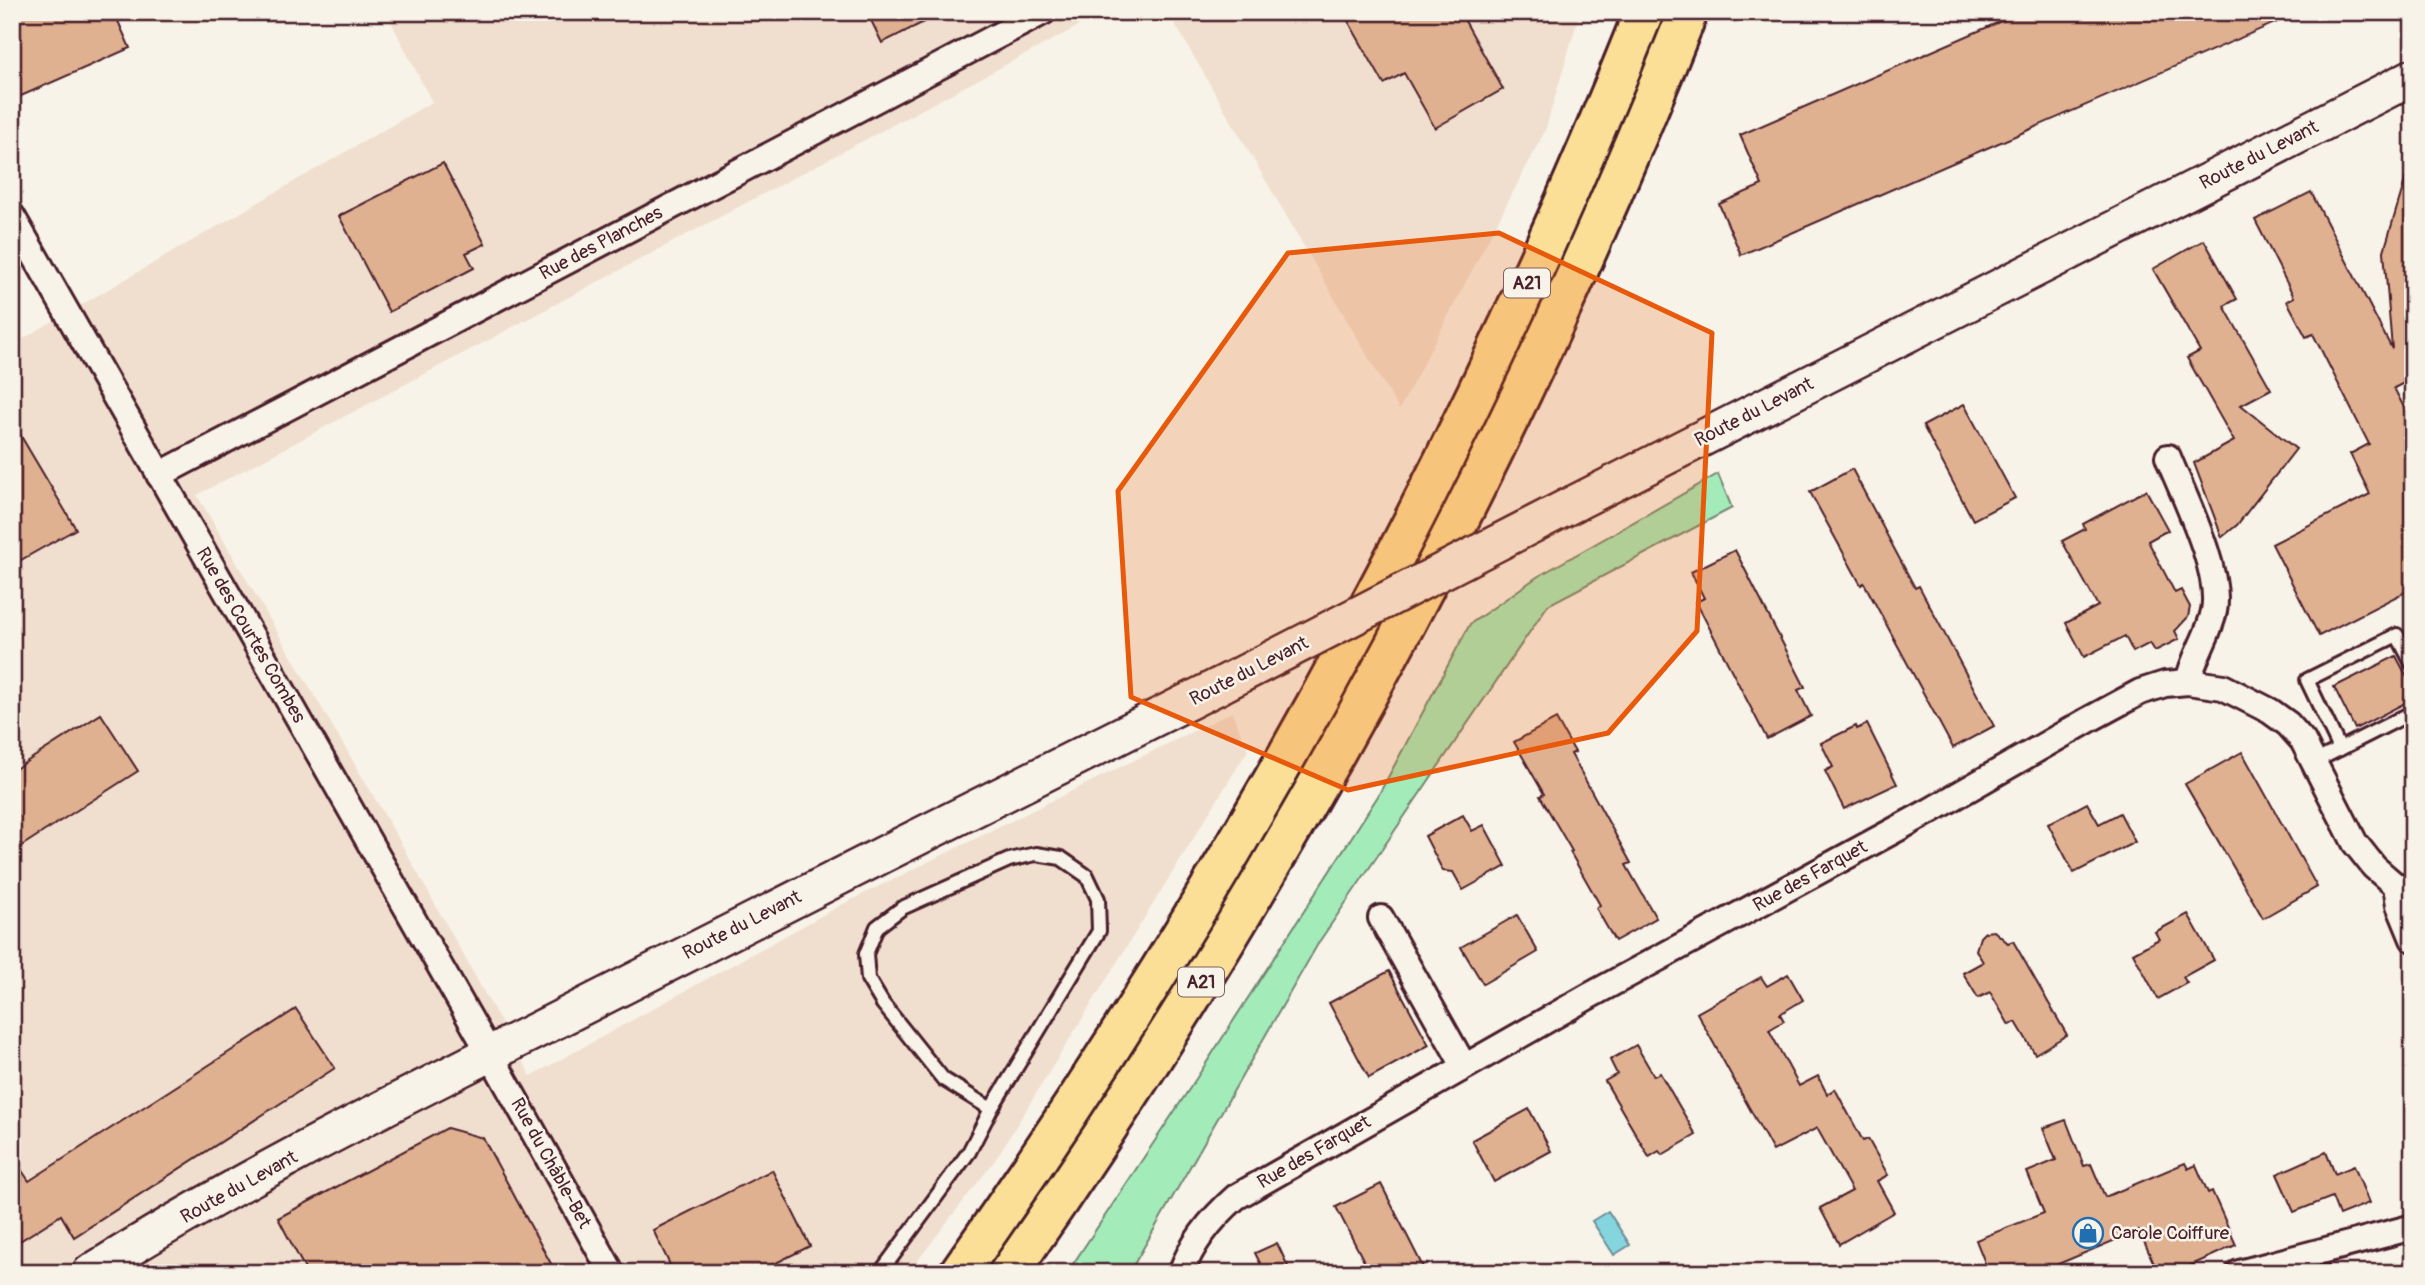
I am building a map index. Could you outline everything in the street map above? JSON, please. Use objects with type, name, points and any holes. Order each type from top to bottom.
[{"type":"highway","name":"A21","points":[[959,1273],[1039,1156],[1164,962],[1248,822],[1342,654],[1434,479],[1507,327],[1572,184],[1643,12]]},
{"type":"highway","name":"A21","points":[[1009,1273],[1167,1036],[1284,844],[1376,681],[1467,504],[1565,300],[1644,121],[1688,12]]},
{"type":"street","name":"Rue des Planches","points":[[159,475],[1043,12]]},
{"type":"street","name":"Route du Levant","points":[[90,1273],[224,1194],[490,1054],[1219,686],[2413,77]]},
{"type":"street","name":"Rue des Courtes Combes","points":[[12,216],[490,1054]]},
{"type":"street","points":[[2168,457],[2201,540],[2215,597],[2211,620],[2192,663],[2188,682]]},
{"type":"street","name":"Rue des Farquet","points":[[1181,1273],[1188,1254],[1201,1235],[1218,1212],[1236,1197],[1610,984],[1930,811],[2140,692],[2165,684],[2188,682],[2223,687],[2270,711],[2288,724],[2303,741],[2355,842],[2374,867],[2404,882]]},
{"type":"street","points":[[2404,882],[2399,905],[2413,939]]},
{"type":"street","points":[[1381,918],[1464,1066]]},
{"type":"street","name":"Rue du Châble-Bet","points":[[490,1054],[612,1273]]},
{"type":"street","points":[[2239,1273],[2413,1227]]},
{"type":"lane","points":[[2340,749],[2307,680],[2397,635],[2413,665]]},
{"type":"lane","points":[[2314,762],[2413,712]]},
{"type":"lane","points":[[880,1273],[969,1152],[991,1110],[1100,931],[1098,899],[1087,876],[1061,858],[1036,854],[1009,860],[902,908],[877,927],[866,954],[868,979],[883,1004],[943,1079],[991,1110]]},
{"type":"highlighted area","points":[[1499,233],[1712,333],[1697,631],[1608,733],[1348,790],[1131,697],[1118,491],[1288,253]]},
{"type":"shaded area","points":[[386,12],[1105,12],[197,495],[398,838],[531,1076],[841,905],[1232,712],[1248,750],[995,1160],[908,1273],[12,1273],[12,345],[432,102]]},
{"type":"shaded area","points":[[1168,12],[1580,12],[1545,131],[1399,410]]},
{"type":"green space","points":[[1718,474],[1732,508],[1548,605],[1319,942],[1129,1273],[1067,1273],[1378,796],[1470,624],[1537,577]]},
{"type":"water","points":[[1608,1211],[1630,1245],[1614,1255],[1592,1221]]},
{"type":"building","points":[[12,12],[114,12],[130,48],[12,100]]},
{"type":"building","points":[[867,12],[944,12],[882,43]]},
{"type":"building","points":[[1343,12],[1460,12],[1503,89],[1435,128],[1404,73],[1384,84]]},
{"type":"building","points":[[2022,12],[2300,12],[1741,255],[1719,204],[1762,185],[1740,135]]},
{"type":"building","points":[[443,163],[485,244],[466,253],[474,268],[389,312],[339,216]]},
{"type":"building","points":[[2406,177],[2413,178],[2413,377],[2406,377],[2408,381],[2394,388],[2413,425],[2413,588],[2319,636],[2272,544],[2370,494],[2350,454],[2369,444],[2313,334],[2306,337],[2287,301],[2294,297],[2255,220],[2311,192],[2392,349],[2384,251]]},
{"type":"building","points":[[2204,240],[2237,299],[2224,306],[2271,389],[2241,405],[2296,449],[2237,525],[2222,537],[2194,463],[2234,441],[2187,358],[2200,351],[2153,269]]},
{"type":"building","points":[[1964,404],[2015,498],[1973,520],[1923,426]]},
{"type":"building","points":[[12,421],[76,529],[12,565]]},
{"type":"building","points":[[1852,469],[1915,588],[1919,586],[1994,726],[1953,748],[1864,583],[1861,585],[1810,492]]},
{"type":"building","points":[[2146,490],[2168,530],[2148,541],[2175,593],[2181,590],[2190,607],[2188,617],[2175,631],[2179,639],[2155,651],[2150,643],[2133,652],[2125,636],[2084,657],[2066,623],[2098,606],[2062,541],[2085,529],[2083,524]]},
{"type":"building","points":[[1735,550],[1805,687],[1798,690],[1811,716],[1767,739],[1696,602],[1704,598],[1691,572]]},
{"type":"building","points":[[2396,656],[2413,688],[2413,699],[2355,729],[2334,687]]},
{"type":"building","points":[[101,714],[138,771],[12,852],[12,771]]},
{"type":"building","points":[[1556,719],[1575,752],[1571,754],[1631,863],[1626,865],[1656,918],[1615,941],[1596,908],[1600,905],[1540,796],[1544,794],[1514,742]]},
{"type":"building","points":[[1867,724],[1897,784],[1844,809],[1825,771],[1833,767],[1821,743],[1856,726],[1857,729]]},
{"type":"building","points":[[2242,752],[2317,887],[2263,918],[2185,784]]},
{"type":"building","points":[[2087,803],[2099,824],[2120,813],[2135,842],[2074,873],[2048,824]]},
{"type":"building","points":[[1463,815],[1472,831],[1484,825],[1506,866],[1463,890],[1453,872],[1443,871],[1425,836]]},
{"type":"building","points":[[2188,914],[2214,960],[2183,977],[2187,983],[2158,999],[2133,953],[2159,939],[2155,932]]},
{"type":"building","points":[[1517,915],[1538,952],[1483,984],[1461,947]]},
{"type":"building","points":[[1994,931],[2008,943],[2013,941],[2067,1035],[2035,1054],[2016,1022],[2009,1025],[1990,992],[1978,998],[1963,973],[1983,962],[1976,950],[1980,937],[1985,932]]},
{"type":"building","points":[[1389,971],[1429,1045],[1369,1078],[1329,1003]]},
{"type":"building","points":[[1788,974],[1803,1000],[1780,1014],[1784,1021],[1769,1030],[1799,1086],[1818,1076],[1827,1094],[1835,1089],[1863,1141],[1868,1139],[1888,1175],[1877,1181],[1894,1212],[1839,1244],[1820,1208],[1852,1191],[1817,1128],[1773,1151],[1697,1013],[1761,977],[1767,986]]},
{"type":"building","points":[[296,1009],[335,1068],[74,1237],[61,1215],[12,1246],[12,1156],[29,1181]]},
{"type":"building","points":[[1636,1045],[1654,1076],[1660,1073],[1696,1135],[1662,1155],[1659,1151],[1649,1157],[1605,1081],[1617,1074],[1610,1060]]},
{"type":"building","points":[[1529,1109],[1551,1151],[1494,1182],[1472,1140]]},
{"type":"building","points":[[2066,1120],[2084,1166],[2091,1164],[2105,1197],[2185,1163],[2188,1169],[2196,1165],[2208,1193],[2212,1191],[2236,1245],[2174,1273],[2158,1273],[2139,1230],[2037,1273],[1989,1273],[1976,1240],[2044,1213],[2027,1172],[2056,1160],[2043,1128]]},
{"type":"building","points":[[447,1128],[483,1138],[556,1273],[307,1273],[278,1218]]},
{"type":"building","points":[[2326,1152],[2335,1174],[2354,1166],[2369,1203],[2339,1215],[2332,1197],[2294,1212],[2277,1174]]},
{"type":"building","points":[[772,1170],[810,1246],[756,1273],[674,1273],[653,1230]]},
{"type":"building","points":[[1381,1184],[1426,1273],[1370,1273],[1336,1207]]},
{"type":"building","points":[[1277,1243],[1291,1273],[1265,1273],[1255,1253]]},
{"type":"place","name":"Carole Coiffure","points":[[2088,1233]]}]
